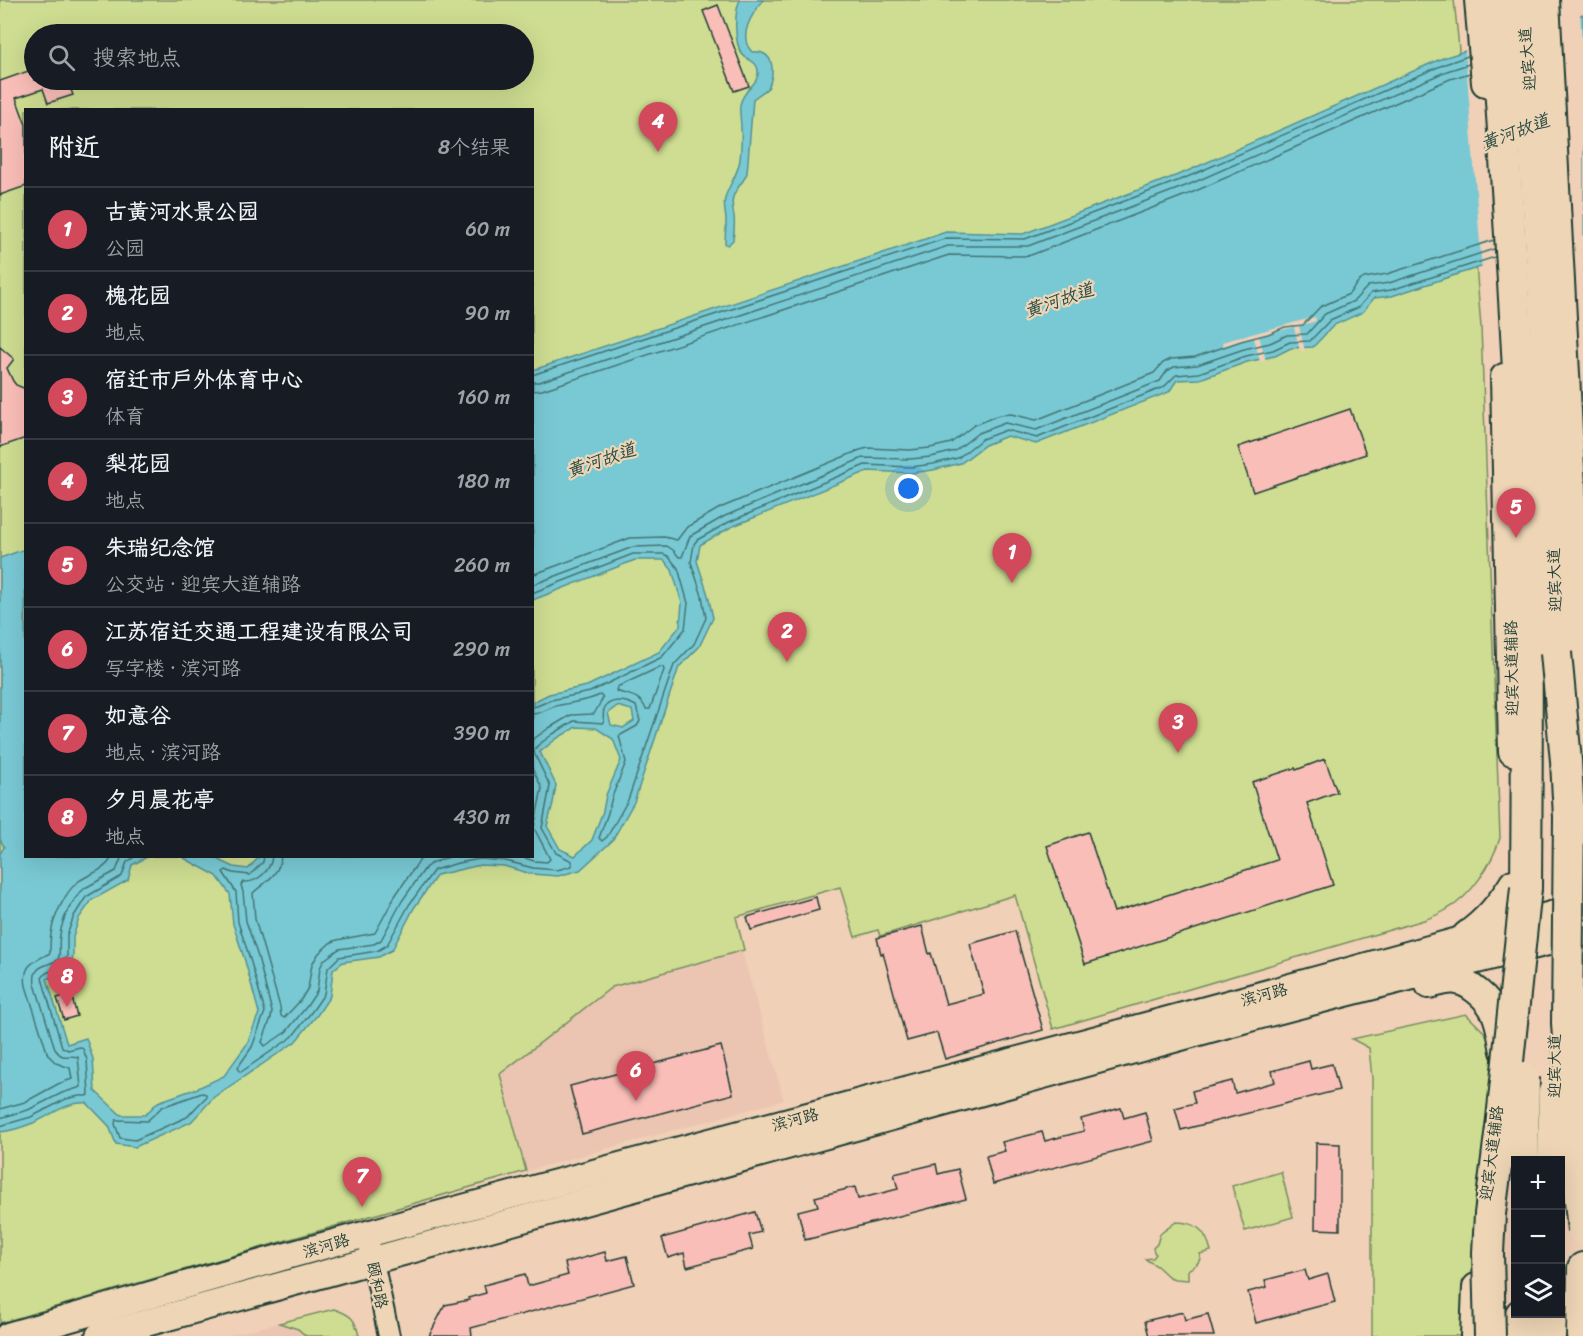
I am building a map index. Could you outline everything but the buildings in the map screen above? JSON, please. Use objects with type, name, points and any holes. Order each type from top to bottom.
[{"type":"highway","points":[[1534,150],[1537,0]]},
{"type":"highway","name":"迎宾大道","points":[[1493,1],[1534,150],[1548,391],[1556,653],[1553,1156]]},
{"type":"highway","name":"迎宾大道","points":[[1493,1],[1523,480],[1527,703],[1519,885],[1523,1156]]},
{"type":"highway","points":[[1556,653],[1569,817],[1567,1023],[1583,1230]]},
{"type":"highway","points":[[1490,1336],[1488,1252],[1490,1214],[1502,1119],[1519,885]]},
{"type":"highway","points":[[1582,1336],[1583,1268]]},
{"type":"highway","points":[[1521,1318],[1521,1336]]},
{"type":"highway","points":[[1550,1336],[1551,1318]]},
{"type":"main road","points":[[1546,0],[1576,561],[1581,832],[1580,934],[1575,1028],[1583,1145]]},
{"type":"main road","name":"迎宾大道辅路","points":[[1474,1336],[1481,1234],[1504,1051],[1511,926],[1519,885],[1511,681],[1506,433],[1491,146],[1493,1]]},
{"type":"main road","points":[[1456,942],[1483,922],[1519,885]]},
{"type":"main road","name":"滨河路","points":[[8,1336],[367,1234],[1580,907]]},
{"type":"main road","name":"滨河路","points":[[99,1336],[374,1262],[1191,1034],[1580,934]]},
{"type":"main road","points":[[1191,1034],[1456,980],[1469,985],[1493,1007],[1504,1051]]},
{"type":"main road","points":[[1575,1028],[1583,995]]},
{"type":"street","name":"颐和路","points":[[367,1234],[389,1336]]},
{"type":"shaded area","points":[[742,951],[784,1100],[526,1171],[499,1074],[612,987]]},
{"type":"shaded area","points":[[334,1309],[346,1313],[356,1322],[359,1336],[227,1336]]},
{"type":"green space","points":[[0,0],[1454,0],[1481,327],[1500,838],[1486,869],[1472,888],[1455,904],[1424,920],[1053,1029],[1015,895],[880,936],[878,930],[855,937],[840,887],[736,917],[744,950],[612,987],[500,1074],[526,1171],[0,1323]]},
{"type":"green space","points":[[1466,1014],[1487,1035],[1493,1052],[1489,1336],[1372,1336],[1372,1078],[1369,1048],[1352,1039]]},
{"type":"green space","points":[[1281,1172],[1293,1217],[1245,1231],[1232,1186]]},
{"type":"green space","points":[[1176,1222],[1190,1224],[1200,1229],[1211,1251],[1200,1254],[1199,1262],[1188,1270],[1188,1280],[1169,1277],[1145,1259],[1153,1258],[1156,1254],[1153,1248],[1160,1234]]},
{"type":"green space","points":[[334,1309],[351,1318],[359,1336],[306,1336],[298,1329],[279,1323]]},
{"type":"water","points":[[740,0],[763,0],[751,18],[746,39],[752,52],[760,52],[769,58],[772,75],[768,88],[753,99],[747,173],[733,197],[734,234],[733,240],[728,245],[725,244],[724,201],[740,160],[740,105],[758,74],[757,66],[744,57],[737,43],[736,19]]},
{"type":"water","name":"黄河故道","points":[[1583,14],[1583,236],[1392,296],[1374,298],[1363,312],[1334,325],[1313,347],[1291,348],[1275,356],[1247,362],[1200,379],[1177,380],[1169,392],[1036,444],[1007,436],[985,445],[961,463],[911,473],[868,471],[731,527],[700,545],[697,561],[713,618],[699,647],[679,667],[634,802],[612,841],[580,870],[558,876],[531,874],[504,866],[480,865],[437,875],[414,908],[392,950],[379,957],[343,962],[333,970],[330,996],[295,1042],[214,1097],[191,1122],[135,1147],[116,1144],[109,1126],[87,1103],[79,1103],[72,1104],[25,1126],[0,1132],[0,854],[4,847],[0,839],[0,558],[24,549],[24,858],[145,858],[132,865],[128,880],[92,900],[79,918],[73,937],[73,957],[68,972],[47,979],[67,1044],[86,1038],[93,1059],[95,1091],[121,1115],[145,1115],[158,1102],[224,1076],[247,1044],[259,1013],[233,924],[230,894],[217,876],[184,858],[215,858],[234,867],[248,869],[258,858],[534,858],[534,702],[549,694],[587,686],[659,652],[680,626],[682,603],[672,570],[664,560],[635,560],[534,600],[534,370],[946,232],[1023,234],[1183,173],[1443,58]],"holes":[[[617,706],[632,710],[634,721],[623,728],[611,725],[608,713]],[[576,727],[596,728],[613,739],[621,760],[606,795],[603,811],[592,840],[575,856],[560,849],[547,826],[556,785],[540,752]]]},
{"type":"pier","points":[[1580,12],[1583,62],[1583,240],[1482,270],[1465,48]]},
{"type":"pier","points":[[1315,317],[1316,321],[1299,326],[1305,351],[1300,351],[1294,327],[1259,336],[1266,361],[1260,362],[1254,338],[1223,346],[1222,342]]},
{"type":"place","name":"梨花园","points":[[658,152]]},
{"type":"place","name":"朱瑞纪念馆","points":[[1516,538]]},
{"type":"place","name":"古黄河水景公园","points":[[1012,583]]},
{"type":"place","name":"槐花园","points":[[787,662]]},
{"type":"place","name":"宿迁市户外体育中心","points":[[1178,753]]},
{"type":"place","name":"夕月晨花亭","points":[[67,1007]]},
{"type":"place","name":"江苏宿迁交通工程建设有限公司","points":[[636,1101]]},
{"type":"place","name":"如意谷","points":[[362,1207]]}]
